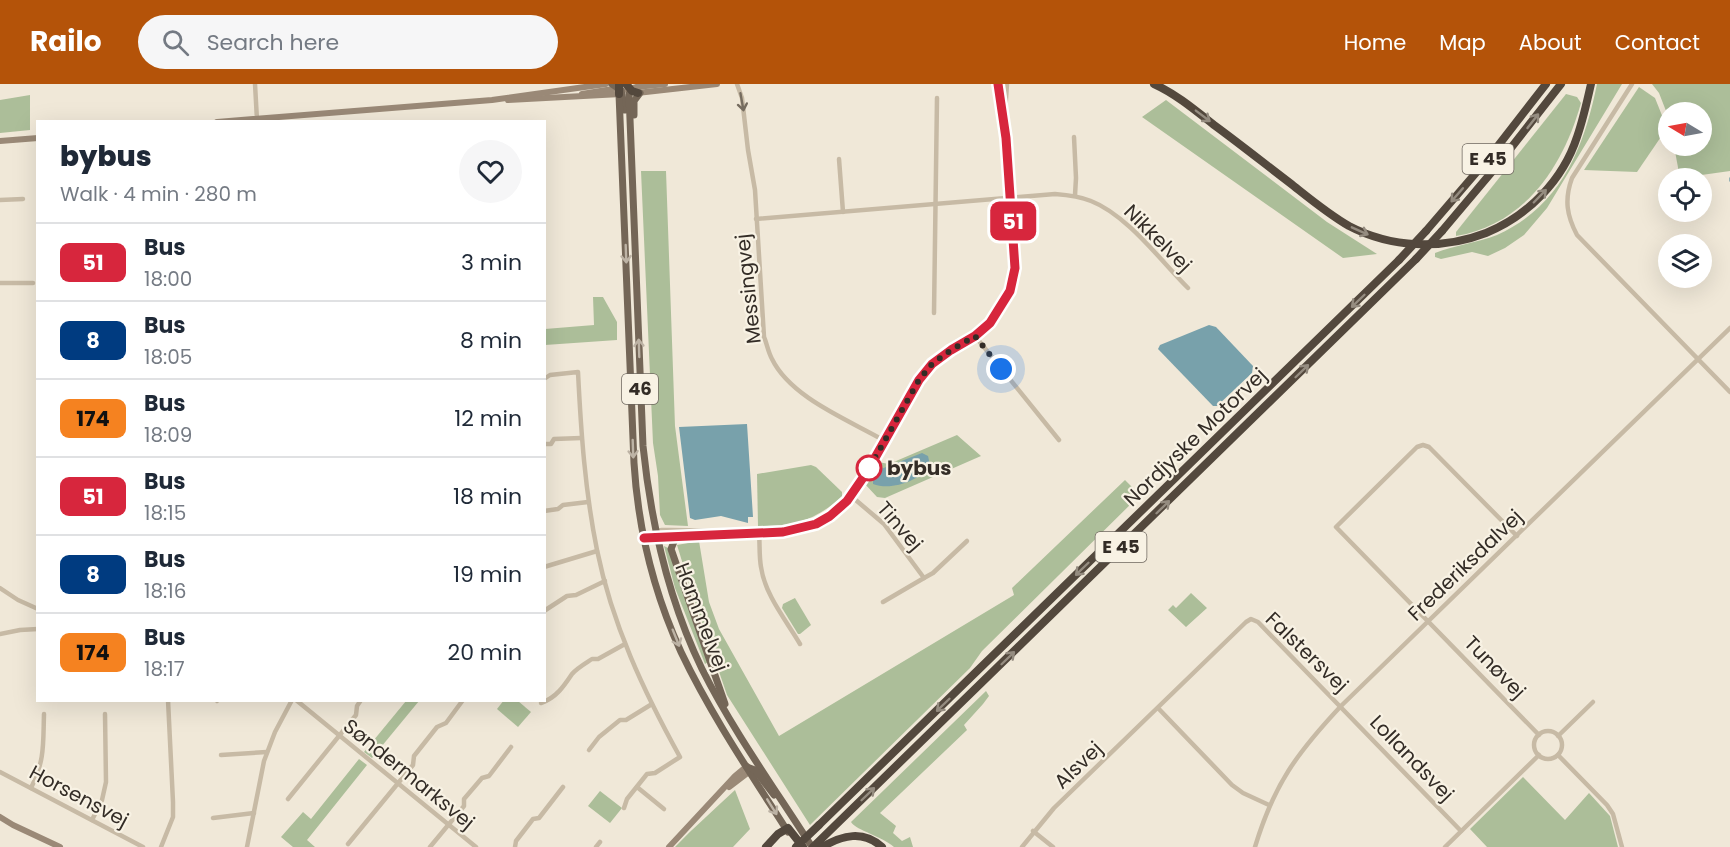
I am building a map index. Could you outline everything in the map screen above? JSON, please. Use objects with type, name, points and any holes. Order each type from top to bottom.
[{"type":"highway","points":[[1154,84],[1187,104],[1348,225],[1384,240],[1421,244],[1449,243],[1484,233],[1505,224],[1535,201],[1552,183],[1570,153],[1579,130],[1591,84]]},
{"type":"highway","name":"Nordjyske Motorvej","points":[[797,847],[1399,260],[1487,160],[1546,84]]},
{"type":"highway","name":"Nordjyske Motorvej","points":[[813,847],[829,838],[1416,259],[1496,167],[1561,84]]},
{"type":"highway","points":[[766,847],[785,828],[792,831],[803,847]]},
{"type":"highway","points":[[822,847],[829,838],[854,835],[872,840],[882,847]]},
{"type":"main road","points":[[257,119],[492,100],[606,84]]},
{"type":"main road","points":[[492,100],[548,99],[665,84]]},
{"type":"main road","points":[[625,90],[717,84]]},
{"type":"main road","points":[[625,90],[634,101],[632,190]]},
{"type":"main road","name":"Hammelvej","points":[[625,90],[632,190],[643,446],[656,534],[671,590],[706,676],[752,754],[813,847]]},
{"type":"main road","name":"Hammelvej","points":[[625,90],[634,463],[644,538],[660,595],[682,653],[797,847]]},
{"type":"main road","points":[[0,141],[36,138]]},
{"type":"main road","points":[[676,537],[671,549],[730,718]]},
{"type":"main road","points":[[749,769],[752,754]]},
{"type":"main road","points":[[669,847],[735,776],[749,769]]},
{"type":"main road","points":[[749,769],[760,775],[801,830]]},
{"type":"main road","points":[[0,817],[60,847]]},
{"type":"street","points":[[255,84],[257,119]]},
{"type":"street","name":"Messingvej","points":[[737,84],[742,98],[747,150],[755,190],[763,329],[772,359],[778,369],[800,392],[885,441]]},
{"type":"street","points":[[644,538],[656,534],[783,532],[816,524],[830,516],[851,496],[919,380],[932,364],[975,336],[990,323],[1010,291],[1015,268],[1005,118],[998,84]]},
{"type":"street","points":[[1005,118],[1007,84]]},
{"type":"street","points":[[1632,84],[1572,178],[1568,191],[1569,220],[1577,235],[1730,392]]},
{"type":"street","points":[[934,313],[937,98]]},
{"type":"street","points":[[1074,136],[1075,195]]},
{"type":"street","points":[[839,159],[843,212]]},
{"type":"street","name":"Nikkelvej","points":[[1012,198],[1055,194],[1075,195],[1092,201],[1123,221],[1188,288]]},
{"type":"street","name":"Messingvej","points":[[756,219],[1012,198]]},
{"type":"street","points":[[0,200],[23,199]]},
{"type":"street","points":[[0,283],[33,283]]},
{"type":"street","name":"Frederiksdalvej","points":[[1255,847],[1269,805],[1296,757],[1309,740],[1341,706],[1730,328]]},
{"type":"street","points":[[975,336],[1059,440]]},
{"type":"street","points":[[546,378],[550,375],[578,372],[581,438],[588,502],[597,551],[625,644],[652,704],[680,757],[655,773],[647,774],[627,799],[624,808]]},
{"type":"street","points":[[546,444],[551,444],[555,439],[581,438]]},
{"type":"street","name":"Tunøvej","points":[[1517,536],[1429,447],[1423,445],[1417,447],[1336,526],[1539,735]]},
{"type":"street","name":"Tinvej","points":[[851,496],[884,524],[924,578]]},
{"type":"street","points":[[546,511],[558,509],[563,505],[588,502]]},
{"type":"street","points":[[656,534],[676,537],[729,533]]},
{"type":"street","points":[[759,533],[764,579],[800,644]]},
{"type":"street","name":"Tinvej","points":[[884,602],[933,573],[967,541]]},
{"type":"street","points":[[546,566],[597,551]]},
{"type":"street","points":[[546,610],[567,596],[576,595],[605,581]]},
{"type":"street","points":[[0,588],[36,608]]},
{"type":"street","name":"Falstersvej","points":[[1251,619],[1258,622],[1341,706]]},
{"type":"street","name":"Alsvej","points":[[1022,847],[1054,808],[1251,619]]},
{"type":"street","points":[[0,634],[36,629]]},
{"type":"street","points":[[546,701],[568,682],[573,672],[592,659],[598,659],[625,644]]},
{"type":"street","points":[[161,847],[172,817],[173,802],[168,702]]},
{"type":"street","points":[[247,847],[267,752],[277,727],[293,702]]},
{"type":"street","name":"Søndermarksvej","points":[[296,702],[476,847]]},
{"type":"street","points":[[288,800],[356,715],[357,706],[360,702]]},
{"type":"street","points":[[348,844],[413,765],[414,756],[437,727],[446,723],[462,702]]},
{"type":"street","points":[[1558,736],[1593,702]]},
{"type":"street","points":[[589,750],[599,737],[620,720],[626,720],[652,704]]},
{"type":"street","name":"Lollandsvej","points":[[1341,706],[1461,831]]},
{"type":"street","points":[[1158,708],[1232,785],[1243,793],[1269,805]]},
{"type":"street","points":[[32,788],[43,757],[44,714]]},
{"type":"street","points":[[92,820],[102,800],[106,782],[105,714]]},
{"type":"street","points":[[1550,732],[1558,736],[1562,747],[1558,755],[1547,759],[1539,755],[1534,748],[1539,735],[1550,732]]},
{"type":"street","points":[[430,847],[464,806],[464,799],[482,778],[489,776],[511,747]]},
{"type":"street","points":[[221,755],[267,752]]},
{"type":"street","points":[[1445,847],[1539,755]]},
{"type":"street","points":[[1558,755],[1607,805],[1613,814],[1622,847]]},
{"type":"street","name":"Horsensvej","points":[[0,772],[143,847]]},
{"type":"street","points":[[637,786],[664,809]]},
{"type":"street","points":[[515,847],[516,841],[533,819],[539,818],[563,787]]},
{"type":"street","points":[[213,818],[254,813]]},
{"type":"street","points":[[1033,831],[1053,847]]},
{"type":"street","points":[[596,847],[600,842]]},
{"type":"green space","points":[[1597,84],[1622,84],[1547,208],[1524,235],[1488,256],[1472,252],[1441,259],[1435,257],[1435,253],[1443,250],[1497,235],[1519,223],[1538,208],[1566,173],[1577,152],[1592,108]]},
{"type":"green space","points":[[1652,84],[1730,84],[1730,171],[1712,174],[1712,168],[1678,168],[1676,156],[1712,156],[1712,102],[1663,102]]},
{"type":"green space","points":[[1639,87],[1655,98],[1658,106],[1658,141],[1637,172],[1584,170]]},
{"type":"green space","points":[[1566,94],[1577,97],[1581,103],[1564,149],[1538,189],[1521,206],[1502,219],[1456,236],[1456,232]]},
{"type":"green space","points":[[30,95],[30,130],[0,133],[0,100]]},
{"type":"green space","points":[[1166,100],[1327,222],[1377,254],[1343,258],[1142,117]]},
{"type":"green space","points":[[641,171],[666,171],[675,426],[688,526],[665,525],[660,515],[653,443]]},
{"type":"green space","points":[[593,297],[603,297],[617,322],[617,340],[546,345],[546,329],[594,325]]},
{"type":"green space","points":[[957,435],[981,456],[885,498],[877,497],[864,483],[878,462],[889,464]]},
{"type":"green space","points":[[811,465],[842,492],[842,497],[813,517],[783,525],[758,526],[757,474]]},
{"type":"green space","points":[[1125,480],[1140,495],[982,651],[970,668],[810,825],[727,695],[677,545],[699,541],[709,602],[719,629],[779,736],[1014,595],[1012,588]]},
{"type":"green space","points":[[664,546],[668,548],[708,662],[705,664],[675,588]]},
{"type":"green space","points":[[1191,593],[1207,608],[1186,627],[1168,610],[1173,605],[1176,608]]},
{"type":"green space","points":[[795,598],[811,625],[800,634],[782,608],[783,604]]},
{"type":"green space","points":[[986,691],[989,696],[964,725],[967,730],[880,813],[896,826],[893,833],[902,841],[910,837],[913,847],[894,847],[851,822]]},
{"type":"green space","points":[[405,702],[418,702],[372,758],[364,752]]},
{"type":"green space","points":[[502,702],[519,702],[531,712],[518,727],[497,709]]},
{"type":"green space","points":[[359,759],[367,765],[307,840],[315,847],[293,847],[281,837],[303,812],[311,819]]},
{"type":"green space","points":[[1523,777],[1565,820],[1589,793],[1610,816],[1618,847],[1487,847],[1470,829]]},
{"type":"green space","points":[[735,790],[750,829],[733,847],[675,847],[697,825]]},
{"type":"green space","points":[[600,791],[622,808],[610,823],[588,806]]},
{"type":"water","points":[[1209,325],[1216,327],[1253,366],[1252,373],[1217,406],[1213,406],[1158,349],[1160,345]]},
{"type":"water","points":[[747,424],[753,517],[748,517],[748,523],[721,516],[695,520],[690,518],[679,427]]},
{"type":"water","points":[[922,453],[928,456],[930,465],[919,476],[896,485],[873,484],[873,478],[881,469]]},
{"type":"bus line","name":"51","points":[[644,538],[783,532],[816,524],[830,516],[847,501],[867,472],[919,380],[932,364],[975,336],[990,323],[1010,291],[1015,268],[1005,118],[998,84]]},
{"type":"place","name":"bybus","points":[[869,468]]},
{"type":"route","points":[[869,468],[867,472],[919,380],[932,364],[975,336],[1001,369]]}]
